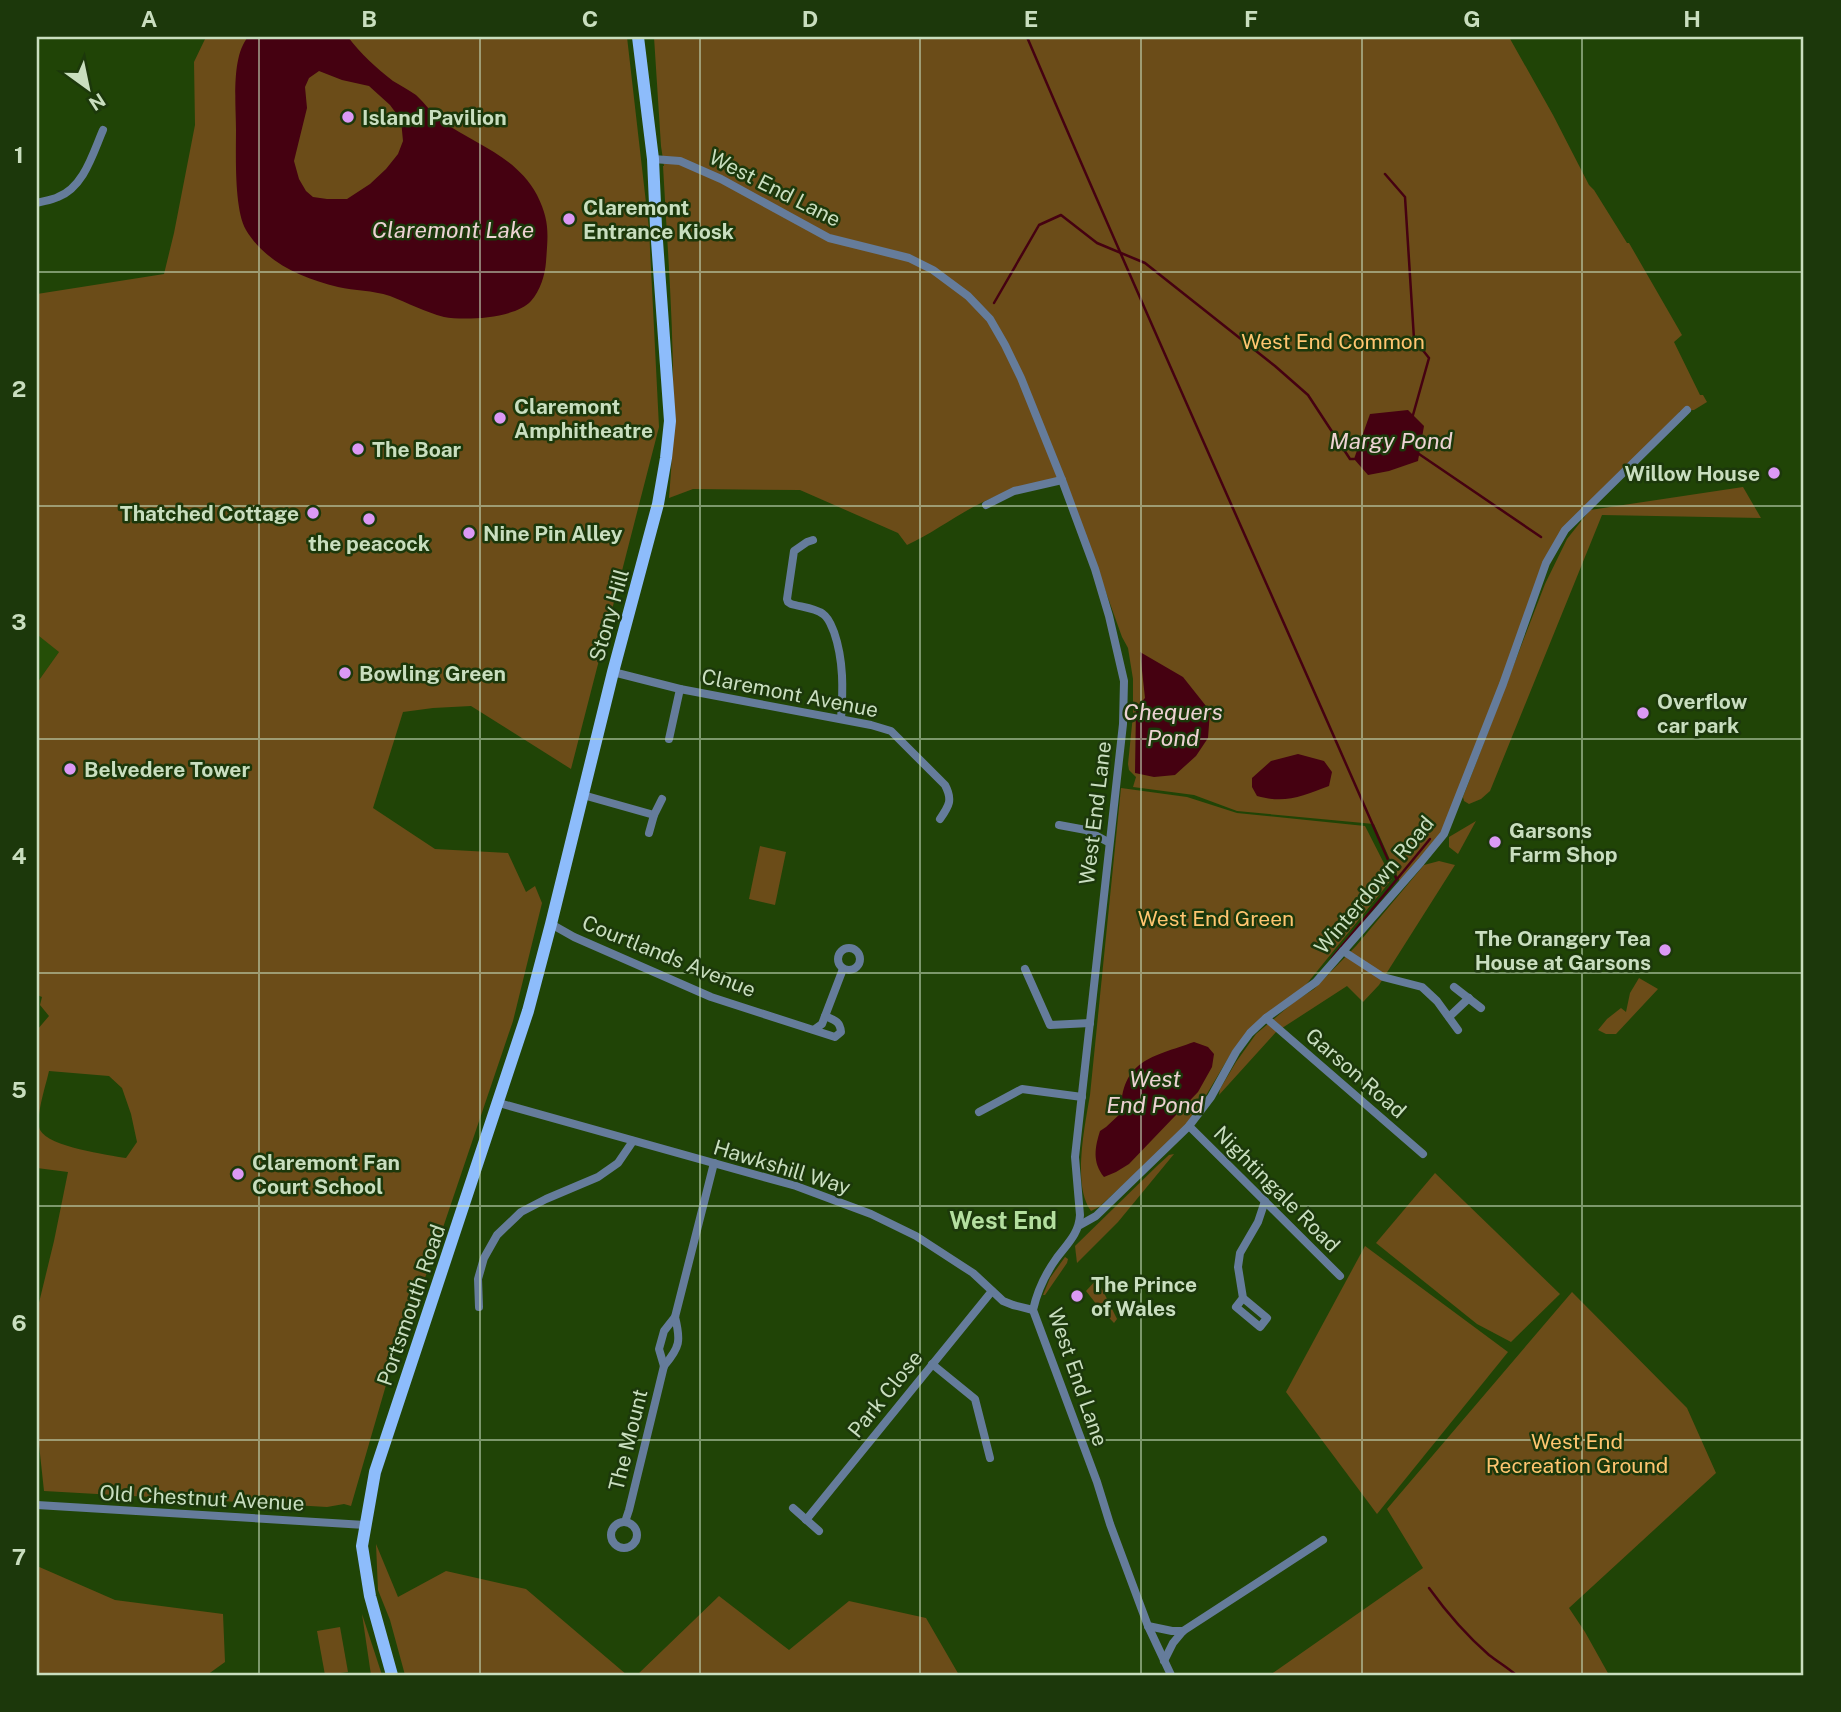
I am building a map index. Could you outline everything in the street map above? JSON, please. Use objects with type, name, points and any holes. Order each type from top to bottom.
[{"type":"main road","points":[[638,37],[653,159]]},
{"type":"main road","name":"Stony Hill","points":[[544,952],[612,673],[658,504],[666,458],[670,421],[653,159]]},
{"type":"main road","name":"Portsmouth Road","points":[[392,1675],[368,1586],[362,1546],[375,1472],[499,1103],[544,952]]},
{"type":"street","points":[[37,203],[69,192],[78,182],[103,130]]},
{"type":"street","name":"West End Lane","points":[[653,159],[680,161],[721,179],[829,239],[909,258],[933,270],[968,296],[990,319],[1021,378],[1095,569],[1124,681],[1123,724],[1074,1165],[1080,1225],[1048,1272],[1035,1298],[1033,1310],[1148,1626],[1171,1675]]},
{"type":"street","name":"Winterdown Road","points":[[1080,1225],[1096,1216],[1189,1126],[1211,1097],[1250,1033],[1316,982],[1444,834],[1503,684],[1546,563],[1565,530],[1687,410]]},
{"type":"street","points":[[986,505],[1014,491],[1062,481]]},
{"type":"street","points":[[813,540],[793,551],[788,603],[822,612],[829,620],[842,663],[841,719]]},
{"type":"street","name":"Claremont Avenue","points":[[612,673],[680,690],[841,719],[891,731],[945,785],[950,794],[948,807],[940,819]]},
{"type":"street","points":[[669,738],[680,690]]},
{"type":"street","points":[[583,794],[654,815]]},
{"type":"street","points":[[649,833],[662,799]]},
{"type":"street","points":[[1059,825],[1086,830],[1108,842]]},
{"type":"street","name":"Courtlands Avenue","points":[[551,924],[574,937],[711,997],[835,1037],[841,1032],[841,1026],[825,1016]]},
{"type":"street","points":[[1343,951],[1383,978],[1422,986],[1437,1001],[1458,1030]]},
{"type":"street","points":[[815,1030],[822,1024],[843,969]]},
{"type":"street","points":[[1025,970],[1050,1025],[1090,1023]]},
{"type":"street","points":[[1454,987],[1481,1008]]},
{"type":"street","points":[[1449,1017],[1469,999]]},
{"type":"street","name":"Garson Road","points":[[1266,1018],[1423,1154]]},
{"type":"street","points":[[979,1112],[1022,1089],[1082,1097]]},
{"type":"street","name":"Hawkshill Way","points":[[499,1103],[796,1186],[871,1214],[916,1236],[973,1273],[1003,1301],[1033,1310]]},
{"type":"street","name":"Nightingale Road","points":[[1189,1126],[1340,1276]]},
{"type":"street","points":[[479,1307],[478,1279],[484,1258],[497,1235],[521,1212],[598,1177],[618,1163],[633,1141]]},
{"type":"street","name":"The Mount","points":[[664,1366],[659,1349],[664,1331],[675,1317],[714,1163]]},
{"type":"street","points":[[1243,1298],[1238,1267],[1240,1253],[1258,1222],[1265,1201]]},
{"type":"street","name":"Park Close","points":[[806,1520],[992,1291]]},
{"type":"street","name":"The Mount","points":[[625,1522],[664,1366],[677,1350],[679,1332],[675,1317]]},
{"type":"street","points":[[932,1364],[975,1399],[990,1458]]},
{"type":"street","name":"Old Chestnut Avenue","points":[[37,1505],[365,1525]]},
{"type":"street","points":[[793,1508],[819,1531]]},
{"type":"street","points":[[1164,1661],[1183,1631],[1323,1540]]},
{"type":"street","points":[[1148,1626],[1183,1631]]},
{"type":"shaded area","points":[[37,633],[59,652],[37,683]]},
{"type":"green space","points":[[206,37],[627,37],[649,229],[659,427],[571,769],[471,706],[403,712],[373,808],[435,849],[508,853],[526,892],[535,886],[542,903],[513,1021],[432,1260],[395,1354],[351,1506],[344,1504],[327,1507],[44,1491],[37,1426],[37,1311],[68,1172],[37,1168],[37,1030],[49,1016],[40,1005],[42,997],[37,995],[37,683],[59,652],[39,636],[37,662],[37,294],[164,274],[195,125],[194,62]],"holes":[[[49,1071],[109,1076],[122,1088],[137,1142],[126,1158],[66,1146],[40,1130],[40,1110]]]},
{"type":"green space","name":"West End Common","points":[[654,37],[1509,37],[1589,185],[1629,243],[1682,335],[1674,342],[1700,395],[1703,395],[1707,402],[1694,410],[1680,411],[1556,541],[1441,833],[1401,884],[1374,824],[1237,811],[1194,795],[1133,787],[1136,777],[1129,770],[1128,764],[1133,715],[1133,679],[1128,648],[1065,478],[988,500],[907,545],[898,533],[800,490],[693,489],[669,498],[673,415],[672,332],[664,166]]},
{"type":"green space","points":[[1743,487],[1761,518],[1602,515],[1490,791],[1469,804],[1464,801],[1463,797],[1545,584],[1567,539],[1590,510]]},
{"type":"green space","name":"West End Green","points":[[1121,788],[1187,797],[1237,813],[1365,826],[1392,879],[1305,986],[1233,1050],[1189,1124],[1099,1207],[1091,1211],[1082,1187],[1082,1155]]},
{"type":"green space","points":[[1476,821],[1458,854],[1449,847],[1449,837]]},
{"type":"green space","points":[[760,846],[786,852],[775,905],[749,899]]},
{"type":"green space","points":[[1439,861],[1455,865],[1379,985],[1363,1002],[1347,986],[1276,1032],[1219,1095],[1236,1062],[1256,1034],[1314,989],[1356,946],[1424,865]]},
{"type":"green space","points":[[1639,978],[1658,989],[1616,1034],[1606,1034],[1598,1030],[1621,1008],[1626,1012],[1630,993]]},
{"type":"green space","points":[[1174,1154],[1118,1222],[1077,1263],[1075,1246],[1157,1166]]},
{"type":"green space","points":[[1435,1173],[1560,1294],[1511,1342],[1477,1324],[1376,1243]]},
{"type":"green space","points":[[1365,1246],[1508,1352],[1377,1514],[1286,1392]]},
{"type":"green space","points":[[1065,1257],[1068,1259],[1067,1263],[1043,1295],[1050,1278]]},
{"type":"green space","points":[[1097,1279],[1117,1319],[1114,1323],[1086,1291]]},
{"type":"green space","name":"West End Recreation Ground","points":[[1572,1292],[1687,1408],[1716,1473],[1569,1608],[1609,1675],[1270,1675],[1423,1568],[1387,1509]]},
{"type":"green space","points":[[376,1544],[398,1597],[446,1571],[526,1589],[627,1675],[405,1675],[390,1620],[378,1590]]},
{"type":"green space","points":[[37,1566],[115,1600],[223,1614],[225,1662],[207,1675],[37,1675]]},
{"type":"green space","points":[[719,1596],[789,1650],[849,1601],[926,1618],[959,1675],[637,1675]]},
{"type":"green space","points":[[362,1614],[382,1675],[371,1675]]},
{"type":"green space","points":[[340,1627],[348,1672],[325,1675],[317,1631]]},
{"type":"water","name":"Claremont Lake","points":[[248,37],[348,37],[375,66],[416,95],[438,118],[518,170],[537,195],[547,228],[544,272],[531,301],[524,307],[503,315],[465,319],[444,317],[383,294],[338,287],[311,279],[298,274],[264,252],[246,230],[239,209],[236,81],[243,46]],"holes":[[[319,71],[369,86],[390,105],[401,120],[403,141],[398,154],[386,169],[370,184],[347,199],[313,197],[299,179],[294,161],[307,108],[305,87],[309,78]]]},
{"type":"water","name":"Margy Pond","points":[[1408,410],[1424,426],[1418,461],[1368,475],[1354,459],[1370,414]]},
{"type":"water","name":"Chequers Pond","points":[[1140,652],[1183,677],[1210,711],[1208,738],[1196,756],[1175,775],[1154,777],[1135,773],[1136,708],[1145,698]]},
{"type":"water","points":[[1298,754],[1324,761],[1332,772],[1329,786],[1285,799],[1257,796],[1252,787],[1252,778],[1271,761]]},
{"type":"water","name":"West End Pond","points":[[1194,1042],[1208,1047],[1214,1054],[1212,1067],[1198,1092],[1129,1164],[1104,1177],[1096,1160],[1098,1137],[1100,1131],[1121,1113],[1122,1095],[1133,1071],[1152,1057]]},
{"type":"waterway","points":[[1027,37],[1396,878]]},
{"type":"waterway","points":[[1385,174],[1405,197],[1414,339],[1429,358],[1413,415]]},
{"type":"waterway","points":[[994,303],[1039,225],[1061,215],[1097,243],[1145,263],[1275,366],[1308,395],[1350,459],[1354,459]]},
{"type":"waterway","points":[[1419,454],[1541,537]]},
{"type":"waterway","points":[[1332,958],[1430,839]]},
{"type":"waterway","points":[[1429,1588],[1472,1640],[1516,1675]]},
{"type":"place","name":"Island Pavilion","points":[[348,117]]},
{"type":"place","name":"Claremont Entrance Kiosk","points":[[569,219]]},
{"type":"place","name":"Claremont Amphitheatre","points":[[500,418]]},
{"type":"place","name":"The Boar","points":[[358,449]]},
{"type":"place","name":"Willow House","points":[[1774,473]]},
{"type":"place","name":"Thatched Cottage","points":[[313,513]]},
{"type":"place","name":"the peacock","points":[[369,519]]},
{"type":"place","name":"Nine Pin Alley","points":[[469,533]]},
{"type":"place","name":"Bowling Green","points":[[345,673]]},
{"type":"place","name":"Overflow car park","points":[[1643,713]]},
{"type":"place","name":"Belvedere Tower","points":[[70,769]]},
{"type":"place","name":"Garsons Farm Shop","points":[[1495,842]]},
{"type":"place","name":"The Orangery Tea House at Garsons","points":[[1665,950]]},
{"type":"place","name":"Claremont Fan Court School","points":[[238,1174]]},
{"type":"place","name":"The Prince of Wales","points":[[1077,1296]]},
{"type":"district","name":"West End","points":[[1003,1220]]}]
